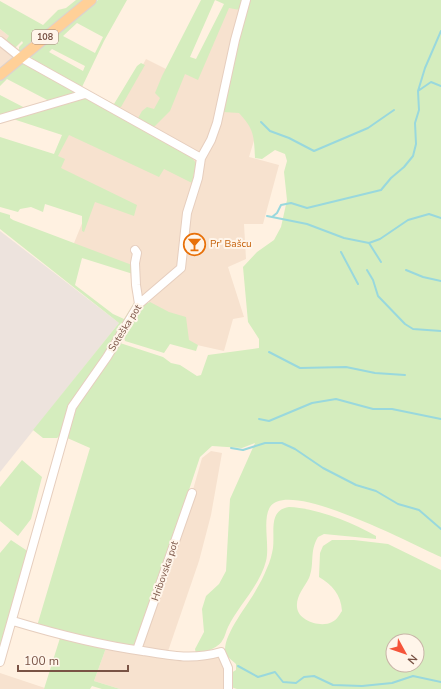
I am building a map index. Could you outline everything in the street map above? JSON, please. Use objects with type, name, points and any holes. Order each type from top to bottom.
[{"type":"main road","name":"108","points":[[0,75],[91,0]]},
{"type":"street","name":"Soteška pot","points":[[0,662],[13,621],[72,407],[107,357],[139,304],[181,268],[187,214],[198,178],[201,158],[211,140],[217,123],[235,40],[246,0]]},
{"type":"street","points":[[0,41],[20,57],[201,158]]},
{"type":"street","points":[[0,119],[85,94]]},
{"type":"street","points":[[135,250],[137,253],[135,263],[139,304]]},
{"type":"street","name":"Hribovska pot","points":[[137,650],[192,492]]},
{"type":"street","points":[[13,621],[63,636],[189,658],[204,657],[221,652],[228,668],[228,689]]},
{"type":"shaded area","points":[[229,6],[247,13],[243,112],[256,134],[249,157],[279,165],[263,224],[244,224],[246,259],[228,267],[244,317],[233,319],[224,351],[188,343],[181,320],[132,293],[130,268],[72,248],[96,189],[52,165],[68,131],[115,116],[146,59],[182,77],[185,68],[199,74]]},
{"type":"shaded area","points":[[0,29],[9,36],[14,57],[0,70]]},
{"type":"shaded area","points":[[0,231],[119,323],[0,472]]},
{"type":"shaded area","points":[[211,451],[222,453],[211,515],[199,561],[166,657],[190,661],[218,655],[223,659],[226,689],[120,689],[94,681],[106,648],[183,525],[202,458]]},
{"type":"shaded area","points":[[0,673],[45,688],[0,689]]},
{"type":"green space","points":[[76,0],[84,0],[22,51],[19,51],[19,47],[23,43],[22,41],[14,49],[5,42],[9,36],[0,29],[0,1],[43,25],[58,10],[66,8]]},
{"type":"green space","points":[[98,0],[127,0],[104,41],[82,87],[114,104],[137,66],[141,63],[145,65],[121,107],[118,108],[32,61],[31,56]],"holes":[[[77,23],[103,37],[95,53],[63,36]],[[52,49],[85,66],[83,71],[49,52]]]},
{"type":"green space","points":[[201,0],[215,0],[243,0],[240,10],[229,8],[198,80],[185,74],[170,111],[153,128],[137,120],[142,111],[147,107],[154,109],[160,98],[155,93],[162,76]],"holes":[[[215,0],[224,4],[196,59],[190,57]]]},
{"type":"green space","points":[[250,0],[441,0],[441,557],[353,517],[326,507],[301,501],[282,500],[270,507],[268,512],[266,526],[266,561],[254,587],[228,627],[224,638],[218,646],[203,653],[196,654],[195,649],[204,632],[202,609],[206,596],[219,584],[226,571],[230,499],[255,443],[242,448],[212,446],[200,457],[137,646],[132,648],[37,626],[90,448],[65,437],[76,407],[120,343],[163,357],[171,363],[180,365],[197,376],[201,375],[208,355],[259,348],[259,339],[248,322],[243,267],[257,252],[274,240],[281,227],[287,200],[284,172],[287,161],[285,154],[275,150],[262,159],[255,158],[252,133],[248,124],[239,113],[223,112],[238,36]]},
{"type":"green space","points":[[23,63],[77,93],[51,102],[7,79],[0,86],[0,80],[18,65]]},
{"type":"green space","points":[[0,95],[27,109],[0,116]]},
{"type":"green space","points":[[80,98],[89,99],[188,153],[196,163],[192,183],[164,169],[159,177],[69,135],[58,156],[65,159],[61,168],[137,205],[134,216],[95,202],[84,232],[82,231],[82,216],[45,204],[43,212],[31,207],[20,209],[18,212],[0,207],[0,137],[54,154],[62,135],[10,118]]},
{"type":"green space","points":[[0,212],[10,215],[10,218],[13,220],[132,265],[133,274],[82,258],[75,285],[113,314],[124,319],[135,301],[133,296],[135,292],[137,299],[119,335],[75,397],[62,434],[57,438],[43,438],[33,430],[119,323],[0,229]]},
{"type":"green space","points":[[150,302],[169,312],[186,317],[189,340],[198,345],[196,351],[170,344],[164,353],[125,341],[124,337],[143,305]]},
{"type":"green space","points":[[22,460],[42,477],[31,519],[18,536],[0,521],[0,487]]},
{"type":"green space","points":[[289,507],[311,510],[345,521],[376,536],[376,539],[324,534],[318,537],[315,542],[311,573],[297,603],[298,612],[301,616],[316,624],[327,624],[332,622],[342,611],[338,595],[328,583],[319,577],[320,553],[323,546],[332,540],[354,540],[388,544],[441,570],[441,689],[237,689],[231,687],[231,673],[236,670],[236,664],[226,654],[226,643],[233,627],[256,590],[268,566],[273,548],[273,529],[275,517],[278,512]]},
{"type":"green space","points":[[11,540],[29,552],[0,654],[0,553]]},
{"type":"green space","points":[[60,638],[106,648],[94,681],[120,689],[102,689],[92,686],[90,689],[44,689]]},
{"type":"waterway","points":[[272,217],[277,213],[281,205],[291,203],[307,208],[381,190],[391,178],[404,167],[413,156],[416,144],[415,123],[419,110],[418,91],[425,68],[441,31]]},
{"type":"waterway","points":[[418,91],[431,82],[441,86]]},
{"type":"waterway","points":[[261,122],[270,131],[289,138],[314,151],[368,128],[394,110]]},
{"type":"waterway","points":[[267,216],[307,224],[344,238],[369,243],[380,239],[408,220],[429,214],[441,218]]},
{"type":"waterway","points":[[369,243],[381,262]]},
{"type":"waterway","points":[[341,252],[358,284]]},
{"type":"waterway","points":[[367,270],[373,280],[378,296],[405,324],[413,329],[441,331]]},
{"type":"waterway","points":[[406,270],[423,277],[441,281]]},
{"type":"waterway","points":[[269,352],[300,368],[346,367],[375,373],[405,375]]},
{"type":"waterway","points":[[259,419],[269,421],[312,403],[336,399],[373,409],[392,409],[441,419]]},
{"type":"waterway","points":[[231,448],[243,450],[265,443],[282,443],[295,449],[323,468],[356,485],[376,491],[398,504],[419,510],[441,529]]},
{"type":"waterway","points":[[238,666],[258,677],[275,672],[283,682],[296,683],[304,677],[314,676],[333,685],[362,686],[392,683],[413,676],[441,682]]},
{"type":"place","name":"Pr' Bašcu","points":[[194,244]]}]
